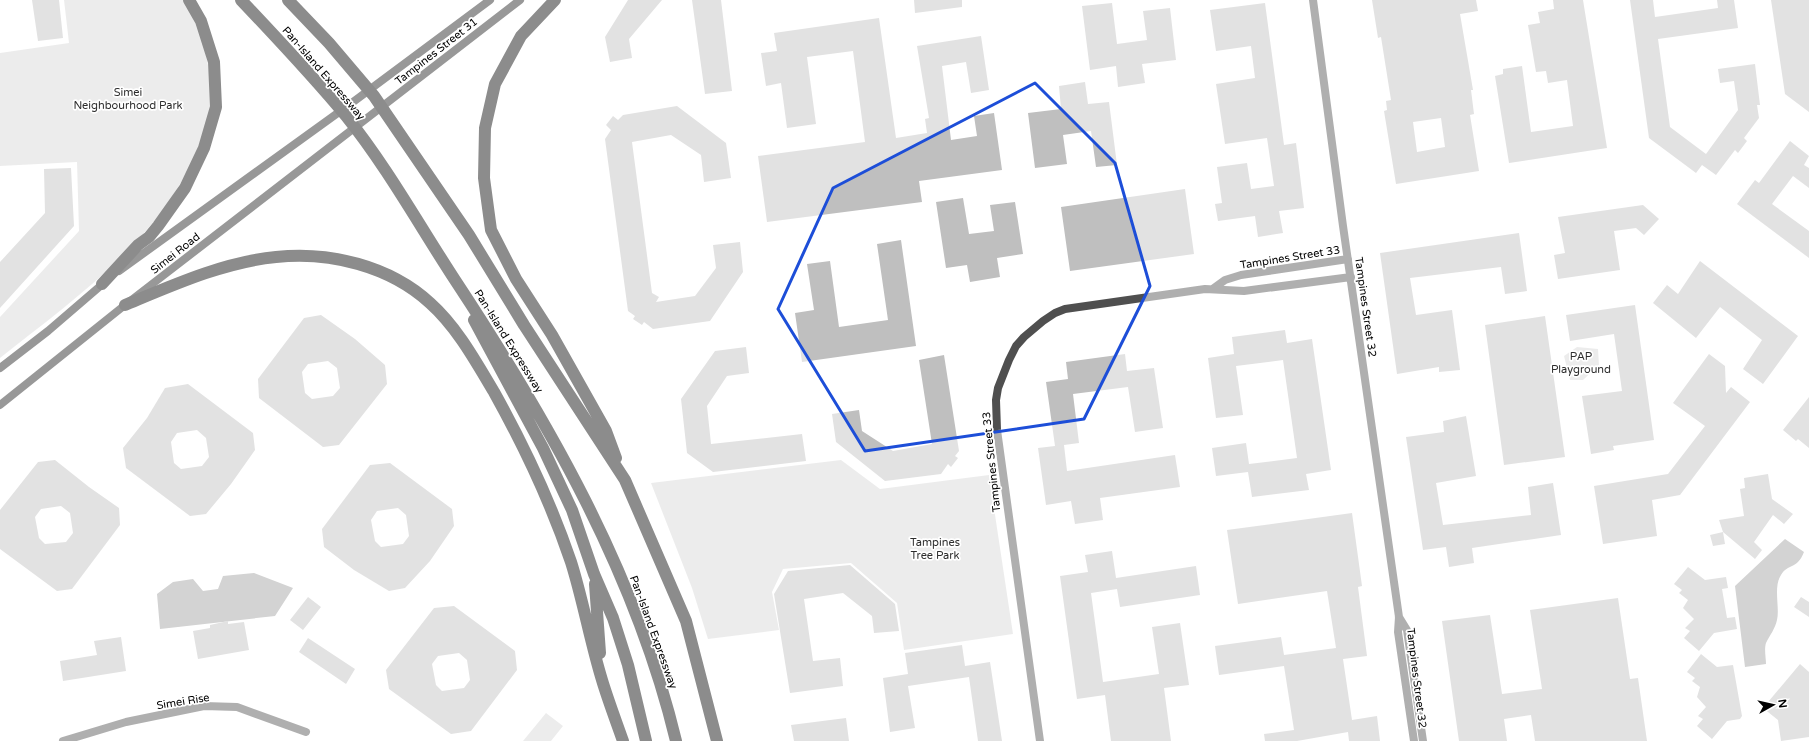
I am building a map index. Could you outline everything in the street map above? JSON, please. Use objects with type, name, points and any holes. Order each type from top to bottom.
[{"type":"highway","points":[[102,284],[158,226],[185,188],[204,148],[216,106],[214,62],[201,21],[189,0]]},
{"type":"highway","name":"Pan-Island Expressway","points":[[241,0],[304,67],[347,118],[384,171],[504,354],[571,472],[638,621],[656,670],[676,741]]},
{"type":"highway","name":"Pan-Island Expressway","points":[[288,0],[329,43],[374,96],[469,235],[524,325],[625,480],[686,621],[717,741]]},
{"type":"highway","points":[[555,0],[521,36],[495,84],[485,135],[484,178],[491,230],[516,279],[552,335],[606,431],[625,480]]},
{"type":"highway","points":[[125,305],[228,266],[276,257],[307,256],[350,261],[396,278],[431,303],[469,348],[508,418],[545,495],[571,562],[602,680],[623,741]]},
{"type":"highway","points":[[440,257],[543,448],[572,510],[594,574],[613,618],[628,665],[646,741]]},
{"type":"highway","points":[[594,574],[602,680]]},
{"type":"main road","name":"Tampines Street 31","points":[[353,102],[490,0]]},
{"type":"main road","name":"Tampines Street 31","points":[[365,120],[520,0]]},
{"type":"main road","name":"Simei Road","points":[[0,368],[48,331],[102,284],[353,102]]},
{"type":"main road","name":"Simei Road","points":[[0,405],[125,305],[365,120]]},
{"type":"street","name":"Tampines Street 32","points":[[1313,0],[1399,617],[1398,632],[1414,741]]},
{"type":"street","name":"Tampines Street 33","points":[[1214,288],[1226,280],[1241,275],[1348,259]]},
{"type":"street","name":"Tampines Street 33","points":[[1040,741],[997,430],[996,400],[1003,374],[1016,346],[1042,321],[1060,311],[1214,288],[1230,291],[1244,291],[1351,277]]},
{"type":"street","name":"Tampines Street 32","points":[[1399,617],[1407,630],[1423,741]]},
{"type":"street","name":"Simei Rise","points":[[63,741],[126,722],[204,706],[237,707],[306,732]]},
{"type":"highlighted area","points":[[1035,83],[1115,163],[1150,286],[1084,419],[865,451],[778,309],[833,188]]},
{"type":"green space","name":"Simei Neighbourhood Park","points":[[64,0],[183,0],[195,21],[206,54],[210,76],[211,107],[190,166],[171,199],[147,230],[91,285],[0,358],[0,317],[79,231],[77,162],[0,166],[0,53],[69,43]]},
{"type":"green space","name":"PAP Playground","points":[[1577,347],[1598,349],[1599,365],[1583,380],[1570,380],[1564,356]]},
{"type":"green space","name":"Tampines Tree Park","points":[[841,460],[880,489],[989,475],[1013,634],[904,650],[897,603],[851,563],[783,569],[772,592],[779,630],[708,639],[692,588],[651,483]]},
{"type":"green space","points":[[546,713],[563,726],[551,741],[523,741]]},
{"type":"shaded area","points":[[1785,539],[1804,552],[1798,562],[1784,571],[1777,585],[1778,615],[1774,629],[1765,645],[1766,664],[1745,667],[1735,586]]},
{"type":"shaded area","points":[[254,573],[293,588],[275,616],[160,629],[157,594],[173,582],[193,579],[203,591],[218,589],[223,576]]},
{"type":"building","points":[[32,0],[59,0],[63,38],[38,41]]},
{"type":"building","points":[[628,0],[662,0],[629,39],[632,58],[610,62],[605,37]]},
{"type":"building","points":[[692,0],[721,0],[732,91],[705,94]]},
{"type":"building","points":[[914,0],[962,0],[962,7],[915,13]]},
{"type":"building","points":[[1372,0],[1476,0],[1478,11],[1460,14],[1473,90],[1471,90],[1474,114],[1470,115],[1479,171],[1396,184],[1384,111],[1387,110],[1386,101],[1391,100],[1381,37],[1378,38]],"holes":[[[1441,118],[1445,147],[1417,152],[1413,122]]]},
{"type":"building","points":[[1553,0],[1583,0],[1607,148],[1509,163],[1495,76],[1503,74],[1503,69],[1522,66],[1531,132],[1573,126],[1567,80],[1548,83],[1546,71],[1536,72],[1528,25],[1540,23],[1538,12],[1554,9]]},
{"type":"building","points":[[1630,0],[1653,0],[1655,17],[1718,8],[1717,0],[1734,0],[1738,28],[1658,39],[1670,127],[1706,154],[1738,110],[1734,81],[1720,83],[1718,69],[1755,64],[1760,105],[1757,105],[1759,118],[1744,138],[1747,141],[1738,153],[1735,150],[1716,175],[1702,165],[1696,173],[1649,138]]},
{"type":"building","points":[[1771,0],[1809,0],[1809,112],[1785,94]]},
{"type":"building","points":[[1112,3],[1117,44],[1147,40],[1143,11],[1170,8],[1176,60],[1142,64],[1145,83],[1118,87],[1116,66],[1090,70],[1082,6]]},
{"type":"building","points":[[1265,3],[1284,145],[1296,143],[1304,208],[1279,211],[1283,233],[1258,237],[1255,216],[1218,221],[1215,204],[1222,203],[1217,167],[1247,163],[1251,189],[1274,186],[1267,138],[1225,144],[1216,84],[1255,78],[1251,46],[1216,51],[1210,10]]},
{"type":"building","points":[[879,18],[896,138],[927,133],[925,119],[929,118],[917,46],[981,36],[989,90],[971,93],[966,62],[942,66],[951,140],[977,136],[974,116],[994,113],[1002,170],[919,181],[922,202],[767,222],[758,156],[865,142],[853,51],[807,57],[816,124],[787,128],[781,83],[766,86],[761,53],[777,51],[774,33]]},
{"type":"building","points":[[1085,82],[1088,104],[1109,102],[1117,165],[1096,167],[1091,131],[1063,135],[1067,164],[1035,168],[1028,113],[1061,109],[1059,86]]},
{"type":"building","points":[[677,106],[726,143],[731,178],[704,182],[701,155],[671,135],[632,142],[652,293],[659,297],[656,302],[695,296],[716,268],[713,245],[740,242],[743,272],[710,321],[653,329],[644,322],[642,325],[633,319],[635,316],[628,311],[605,139],[611,130],[606,125],[613,116],[618,120],[623,115]]},
{"type":"building","points":[[1790,141],[1809,156],[1804,165],[1809,168],[1809,188],[1793,176],[1772,204],[1809,231],[1809,258],[1737,204],[1755,180],[1759,183]]},
{"type":"building","points":[[71,168],[74,226],[0,308],[0,262],[45,213],[44,169]]},
{"type":"building","points":[[1185,189],[1194,254],[1070,271],[1061,207]]},
{"type":"building","points":[[963,198],[969,234],[994,231],[990,205],[1015,202],[1023,254],[997,258],[1000,277],[970,282],[967,265],[946,268],[936,202]]},
{"type":"building","points":[[1643,205],[1659,219],[1644,235],[1636,228],[1614,231],[1620,270],[1558,279],[1554,255],[1565,253],[1558,217]]},
{"type":"building","points":[[1519,233],[1527,291],[1505,294],[1501,267],[1410,278],[1416,315],[1452,310],[1460,370],[1439,372],[1439,367],[1397,374],[1380,253]]},
{"type":"building","points":[[901,240],[916,346],[802,362],[795,313],[814,310],[807,264],[830,261],[839,327],[888,320],[877,244]]},
{"type":"building","points":[[1700,261],[1798,336],[1763,384],[1743,369],[1762,340],[1720,307],[1696,338],[1653,303],[1667,285],[1678,294]]},
{"type":"building","points":[[1635,305],[1654,440],[1613,446],[1614,450],[1591,454],[1582,396],[1622,391],[1614,334],[1570,341],[1566,315]]},
{"type":"building","points":[[321,315],[355,339],[385,365],[387,384],[339,445],[323,447],[259,398],[258,379],[304,318]],"holes":[[[328,361],[337,368],[340,388],[333,396],[312,399],[305,393],[302,372],[308,364]]]},
{"type":"building","points":[[1545,316],[1565,457],[1504,465],[1485,325]]},
{"type":"building","points":[[1285,330],[1287,343],[1312,339],[1331,470],[1306,474],[1309,490],[1252,497],[1248,472],[1216,476],[1212,448],[1246,443],[1249,464],[1297,458],[1283,360],[1236,366],[1243,415],[1216,418],[1208,358],[1234,354],[1232,337]]},
{"type":"building","points":[[746,347],[749,373],[727,376],[707,406],[711,444],[802,434],[806,461],[713,472],[687,453],[681,399],[715,351]]},
{"type":"building","points":[[1125,354],[1127,371],[1154,368],[1163,428],[1135,432],[1128,387],[1073,394],[1079,443],[1064,445],[1067,471],[1175,455],[1180,487],[1100,498],[1103,520],[1075,524],[1071,501],[1046,505],[1038,448],[1055,446],[1046,382],[1068,379],[1066,362]]},
{"type":"building","points":[[1709,354],[1725,366],[1726,393],[1731,387],[1750,402],[1680,495],[1652,500],[1657,536],[1603,544],[1594,486],[1668,474],[1705,426],[1673,403]]},
{"type":"building","points":[[944,355],[959,451],[955,456],[958,458],[951,467],[948,464],[941,474],[885,481],[836,442],[832,414],[859,410],[862,431],[893,451],[932,444],[919,360]]},
{"type":"building","points":[[188,384],[253,433],[255,450],[231,484],[206,514],[190,516],[126,468],[123,448],[147,418],[165,388]],"holes":[[[197,430],[206,438],[209,457],[202,466],[181,469],[174,463],[171,442],[177,433]]]},
{"type":"building","points":[[1809,397],[1809,448],[1798,439],[1796,441],[1783,430]]},
{"type":"building","points":[[1466,416],[1476,476],[1436,483],[1443,525],[1531,515],[1528,487],[1553,483],[1561,535],[1472,548],[1474,563],[1449,567],[1446,547],[1423,550],[1406,437],[1444,432],[1443,421]]},
{"type":"building","points":[[55,460],[119,508],[120,525],[72,589],[57,591],[0,549],[0,510],[38,462]],"holes":[[[61,506],[70,513],[73,533],[66,542],[45,544],[39,538],[35,517],[41,509]]]},
{"type":"building","points":[[390,463],[452,509],[454,526],[430,561],[405,588],[389,591],[354,570],[324,547],[322,529],[370,465]],"holes":[[[398,508],[406,515],[409,536],[403,544],[381,547],[375,541],[371,520],[377,511]]]},
{"type":"building","points":[[1768,474],[1772,499],[1793,514],[1784,524],[1773,515],[1754,542],[1762,550],[1755,559],[1723,532],[1719,520],[1744,516],[1740,489],[1745,488],[1744,478]]},
{"type":"building","points":[[1352,513],[1362,586],[1358,587],[1367,656],[1343,659],[1352,720],[1377,716],[1380,741],[1349,741],[1348,732],[1297,741],[1265,741],[1264,734],[1294,730],[1284,666],[1219,675],[1215,646],[1281,637],[1284,655],[1336,648],[1327,591],[1238,604],[1227,530]]},
{"type":"building","points":[[1723,532],[1725,544],[1713,546],[1710,535]]},
{"type":"building","points":[[1112,551],[1116,578],[1196,566],[1200,595],[1120,607],[1117,589],[1091,593],[1103,682],[1159,674],[1152,627],[1180,623],[1189,685],[1164,688],[1171,741],[1111,741],[1105,695],[1077,699],[1060,576],[1088,572],[1085,555]]},
{"type":"building","points":[[850,565],[895,604],[899,631],[874,633],[872,616],[843,593],[804,599],[813,661],[840,658],[843,686],[790,693],[774,594],[788,571]]},
{"type":"building","points":[[1688,567],[1705,580],[1726,577],[1728,588],[1722,589],[1727,618],[1735,617],[1737,629],[1714,633],[1699,651],[1684,638],[1690,631],[1685,628],[1694,619],[1683,608],[1688,600],[1679,593],[1682,590],[1674,584]]},
{"type":"building","points":[[308,597],[321,607],[303,630],[290,620]]},
{"type":"building","points":[[1801,597],[1809,602],[1809,617],[1794,607]]},
{"type":"building","points":[[1618,598],[1630,679],[1638,678],[1647,741],[1535,741],[1531,715],[1504,719],[1507,741],[1459,741],[1442,621],[1490,615],[1502,694],[1542,689],[1530,610]]},
{"type":"building","points":[[454,606],[515,651],[517,670],[471,731],[451,734],[389,689],[386,670],[434,608]],"holes":[[[459,653],[467,660],[470,680],[464,688],[442,691],[436,685],[432,664],[438,656]]]},
{"type":"building","points":[[228,621],[228,624],[244,622],[249,650],[198,659],[193,631],[210,628],[210,625]]},
{"type":"building","points":[[121,637],[126,671],[63,681],[60,661],[97,655],[94,641]]},
{"type":"building","points":[[308,638],[355,669],[346,684],[299,652]]},
{"type":"building","points":[[962,645],[965,666],[990,662],[1002,741],[978,741],[969,677],[908,686],[915,728],[890,732],[883,678],[908,674],[905,653]]},
{"type":"building","points":[[1701,654],[1717,667],[1733,665],[1742,716],[1740,719],[1727,721],[1712,739],[1697,726],[1703,719],[1698,716],[1706,707],[1697,697],[1700,687],[1692,681],[1695,678],[1687,672]]},
{"type":"building","points":[[1800,664],[1809,672],[1809,737],[1781,741],[1778,720],[1763,708]]},
{"type":"building","points":[[846,718],[849,741],[794,741],[791,725]]}]
